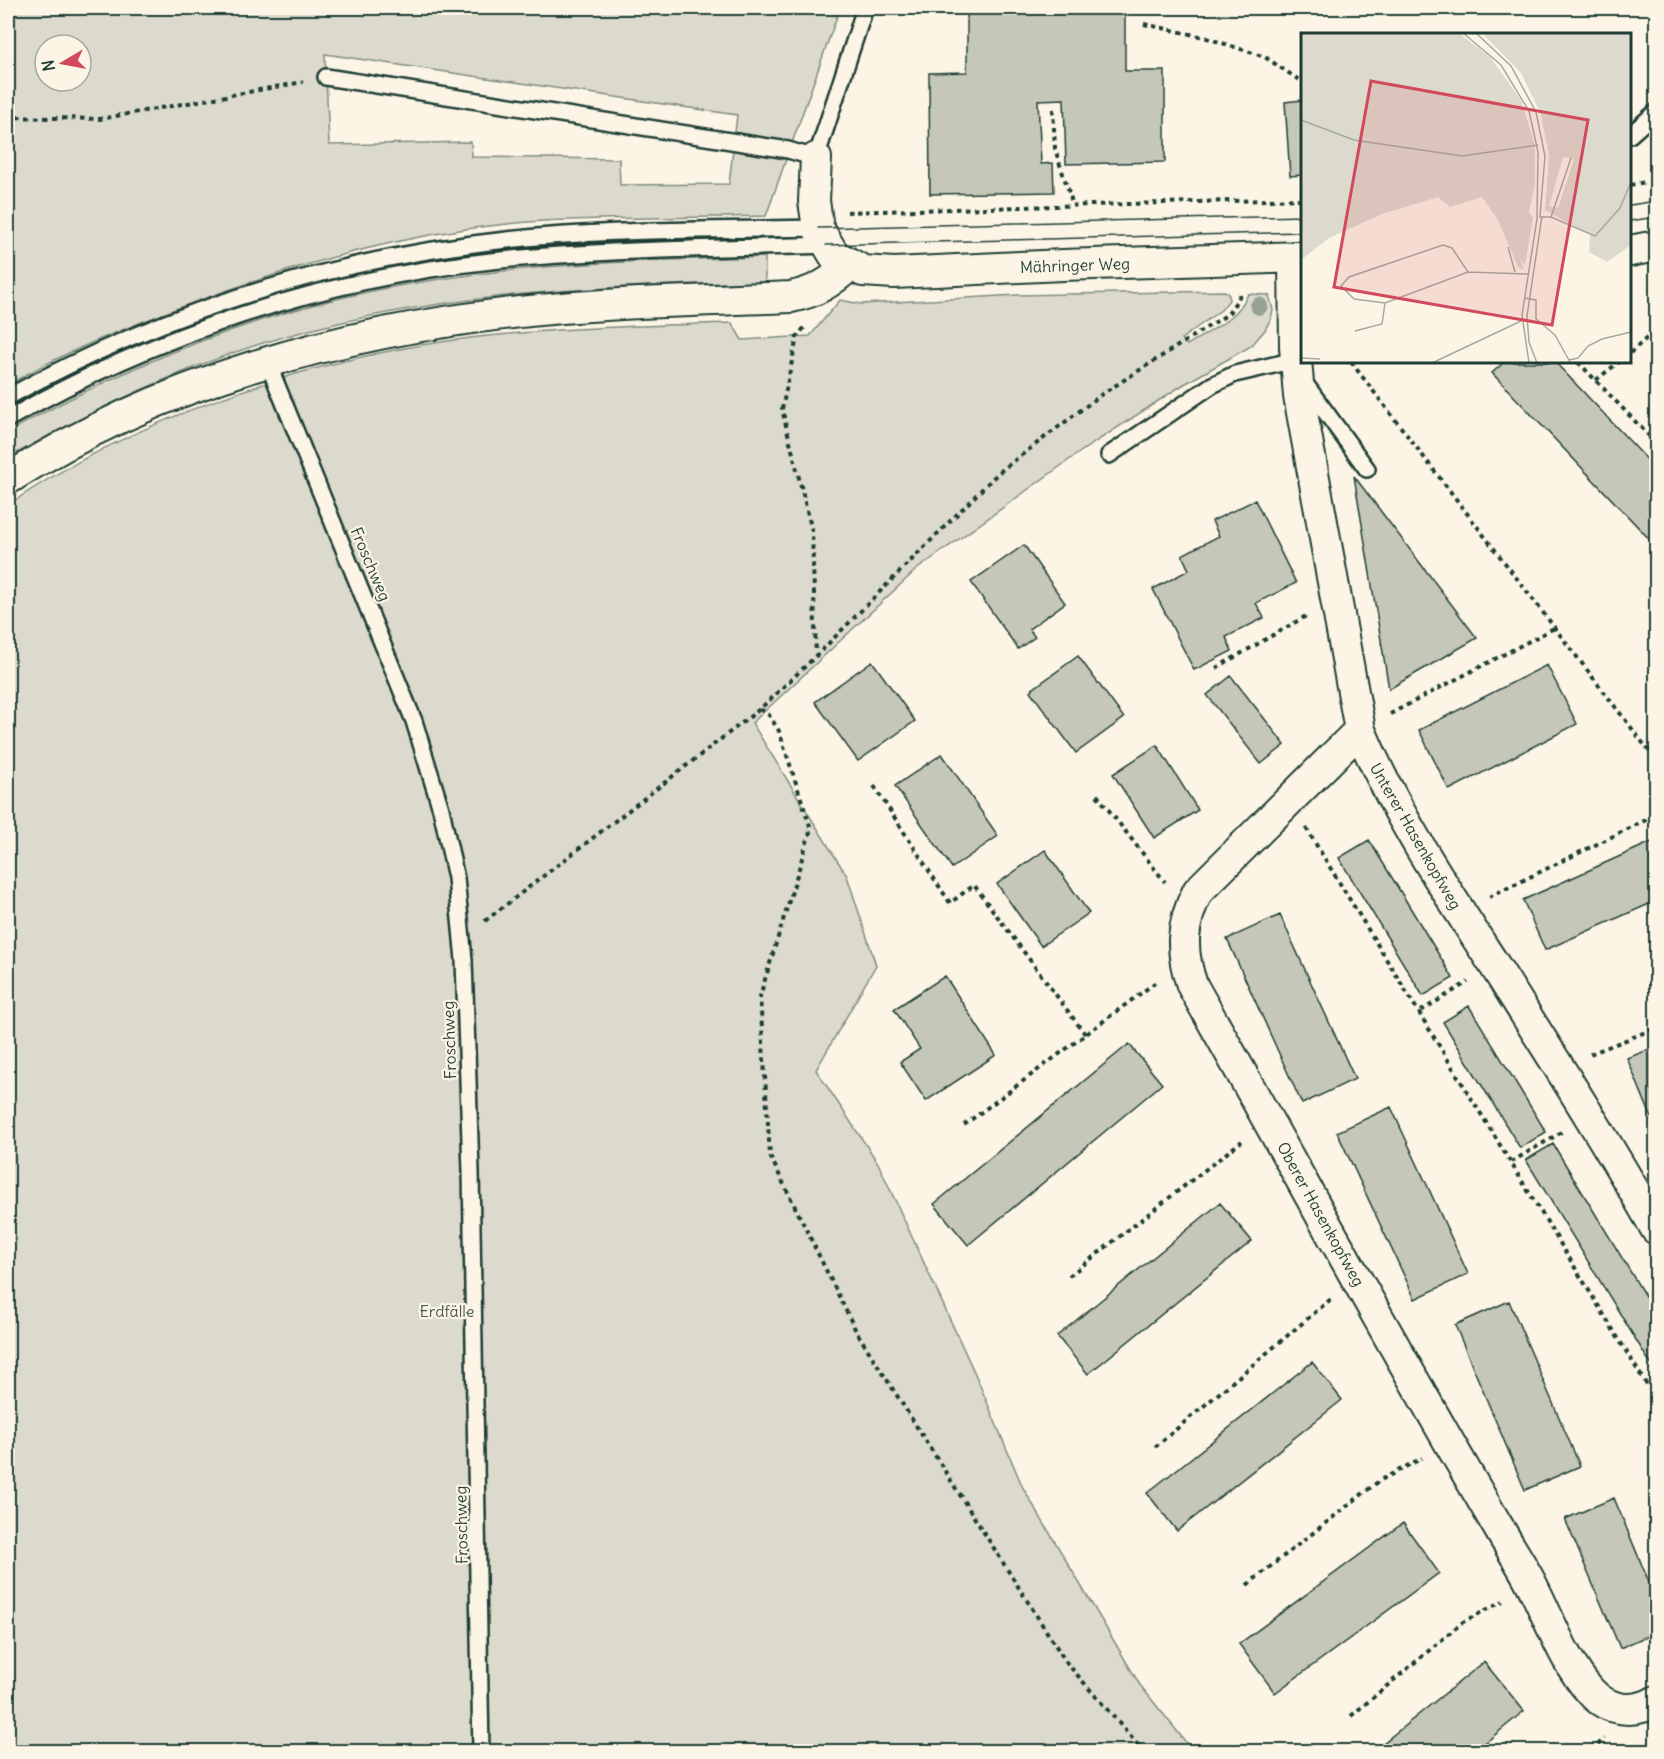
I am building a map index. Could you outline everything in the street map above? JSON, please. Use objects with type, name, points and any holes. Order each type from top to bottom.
[{"type":"street","points":[[8,479],[73,442],[142,409],[267,361],[388,331],[498,314],[588,306],[791,297],[812,293],[830,283],[849,266],[834,255],[820,228],[814,180],[816,158]]},
{"type":"street","points":[[1631,251],[1656,246]]},
{"type":"street","name":"Mähringer Weg","points":[[849,266],[863,271],[894,273],[1063,264],[1298,257]]},
{"type":"street","name":"Unterer Hasenkopfweg","points":[[1298,257],[1295,365],[1360,730],[1380,779],[1459,911],[1559,1067],[1656,1229]]},
{"type":"street","name":"Oberer Hasenkopfweg","points":[[1360,730],[1198,891],[1188,911],[1182,939],[1184,963],[1192,985],[1449,1443],[1532,1585],[1568,1656],[1590,1692],[1608,1706],[1627,1709],[1648,1706],[1656,1701]]},
{"type":"lane","points":[[326,78],[788,150],[816,158],[865,8]]},
{"type":"lane","points":[[1631,133],[1656,112]]},
{"type":"lane","points":[[8,397],[118,341],[204,308],[293,280],[391,257],[548,236],[820,228]]},
{"type":"lane","points":[[8,419],[87,377],[169,341],[254,311],[356,284],[448,267],[820,228]]},
{"type":"lane","name":"Froschweg","points":[[267,361],[414,721],[441,809],[456,878],[463,938],[471,1171],[481,1752]]},
{"type":"lane","points":[[1109,454],[1212,385],[1235,374],[1295,365],[1366,469]]},
{"type":"path","points":[[1144,24],[1204,37],[1265,57],[1301,81]]},
{"type":"path","points":[[8,117],[100,119],[326,78]]},
{"type":"path","points":[[1053,110],[1055,149],[1074,205]]},
{"type":"path","points":[[1631,185],[1656,180]]},
{"type":"path","points":[[820,228],[1074,205],[1301,199]]},
{"type":"path","points":[[463,938],[760,709],[816,656],[998,472],[1102,394],[1228,314],[1239,297],[1240,288]]},
{"type":"path","points":[[810,319],[798,337],[782,409],[812,531],[816,656]]},
{"type":"path","points":[[1631,351],[1656,330]]},
{"type":"path","points":[[1352,363],[1656,760]]},
{"type":"path","points":[[1579,363],[1656,443]]},
{"type":"path","points":[[1596,380],[1618,363]]},
{"type":"path","points":[[1360,730],[1556,627]]},
{"type":"path","points":[[1216,668],[1286,628]]},
{"type":"path","points":[[760,709],[769,715],[779,731],[811,829],[760,996],[770,1156],[851,1321],[875,1361],[1066,1662],[1144,1752]]},
{"type":"path","points":[[874,786],[950,903],[974,885],[1085,1034]]},
{"type":"path","points":[[1097,795],[1188,911]]},
{"type":"path","points":[[1459,911],[1656,815]]},
{"type":"path","points":[[1300,819],[1421,1011],[1656,1400]]},
{"type":"path","points":[[964,1125],[1184,963]]},
{"type":"path","points":[[1421,1011],[1495,966]]},
{"type":"path","points":[[1559,1067],[1656,1028]]},
{"type":"path","points":[[1511,1162],[1589,1116]]},
{"type":"path","points":[[1069,1276],[1268,1120]]},
{"type":"path","points":[[1155,1447],[1357,1278]]},
{"type":"path","points":[[1247,1585],[1379,1481],[1449,1443]]},
{"type":"path","points":[[1351,1716],[1463,1622],[1532,1585]]},
{"type":"green space","points":[[8,8],[840,8],[766,216],[543,221],[450,231],[405,240],[314,263],[225,291],[115,333],[28,373],[8,385]],"holes":[[[325,54],[737,115],[729,184],[620,185],[619,159],[472,157],[471,142],[329,145]]]},
{"type":"green space","points":[[765,257],[765,282],[638,286],[511,295],[386,313],[324,326],[263,343],[197,366],[101,409],[8,458],[8,432],[58,405],[161,357],[214,336],[323,303],[378,290],[475,274],[640,261]]},
{"type":"green space","name":"Erdfälle","points":[[1225,291],[1229,295],[1229,300],[1221,310],[1181,339],[1187,345],[1222,324],[1237,311],[1248,294],[1269,295],[1273,310],[1271,318],[1265,330],[1251,346],[1181,386],[1083,450],[916,570],[752,723],[847,876],[876,965],[816,1070],[878,1163],[976,1376],[1023,1488],[1140,1685],[1193,1751],[8,1751],[8,505],[56,474],[164,421],[222,398],[281,379],[340,362],[398,349],[524,333],[697,324],[732,323],[742,340],[810,336],[840,300],[861,304],[1018,295]]},
{"type":"building","points":[[967,8],[1125,8],[1125,71],[1165,71],[1165,162],[1066,164],[1064,99],[1038,100],[1041,164],[1053,163],[1054,192],[930,194],[929,73],[967,72]]},
{"type":"building","points":[[1301,100],[1301,175],[1290,176],[1285,102]]},
{"type":"building","points":[[1503,363],[1556,363],[1656,469],[1656,546],[1492,373]]},
{"type":"building","points":[[1354,476],[1477,638],[1389,689]]},
{"type":"building","points":[[1255,500],[1296,583],[1256,603],[1264,618],[1226,637],[1232,651],[1194,670],[1153,589],[1189,570],[1182,555],[1219,536],[1212,521]]},
{"type":"building","points":[[1024,545],[1065,603],[1029,629],[1035,637],[1018,649],[971,582]]},
{"type":"building","points":[[1078,656],[1124,718],[1076,753],[1030,691]]},
{"type":"building","points":[[872,661],[915,721],[858,761],[815,702]]},
{"type":"building","points":[[1547,665],[1577,724],[1449,790],[1419,730]]},
{"type":"building","points":[[1231,676],[1285,745],[1261,764],[1207,695]]},
{"type":"building","points":[[1157,745],[1198,810],[1154,838],[1113,774]]},
{"type":"building","points":[[942,754],[998,836],[952,868],[895,786]]},
{"type":"building","points":[[1369,840],[1453,978],[1423,996],[1339,858]]},
{"type":"building","points":[[1656,840],[1656,901],[1545,950],[1523,900]]},
{"type":"building","points":[[1045,850],[1089,913],[1041,946],[997,884]]},
{"type":"building","points":[[1280,915],[1355,1079],[1302,1104],[1227,939]]},
{"type":"building","points":[[945,976],[996,1055],[926,1101],[900,1062],[920,1049],[894,1009]]},
{"type":"building","points":[[1469,1006],[1546,1132],[1520,1148],[1443,1022]]},
{"type":"building","points":[[1129,1044],[1162,1084],[968,1245],[934,1204]]},
{"type":"building","points":[[1656,1047],[1656,1119],[1653,1121],[1627,1058]]},
{"type":"building","points":[[1391,1107],[1468,1274],[1415,1299],[1337,1132]]},
{"type":"building","points":[[1553,1144],[1656,1314],[1655,1371],[1526,1160]]},
{"type":"building","points":[[1220,1203],[1252,1241],[1088,1374],[1057,1336]]},
{"type":"building","points":[[1509,1301],[1580,1466],[1525,1490],[1455,1325]]},
{"type":"building","points":[[1312,1362],[1342,1400],[1177,1531],[1147,1493]]},
{"type":"building","points":[[1614,1498],[1656,1599],[1656,1632],[1620,1648],[1565,1519]]},
{"type":"building","points":[[1403,1523],[1439,1573],[1275,1693],[1239,1644]]},
{"type":"building","points":[[1484,1662],[1524,1711],[1474,1752],[1372,1752]]},
{"type":"tram line","points":[[1631,205],[1656,201]]},
{"type":"tram line","points":[[818,228],[1301,216]]},
{"type":"tram line","points":[[1631,221],[1656,217]]},
{"type":"tram line","points":[[826,245],[1301,232]]}]
